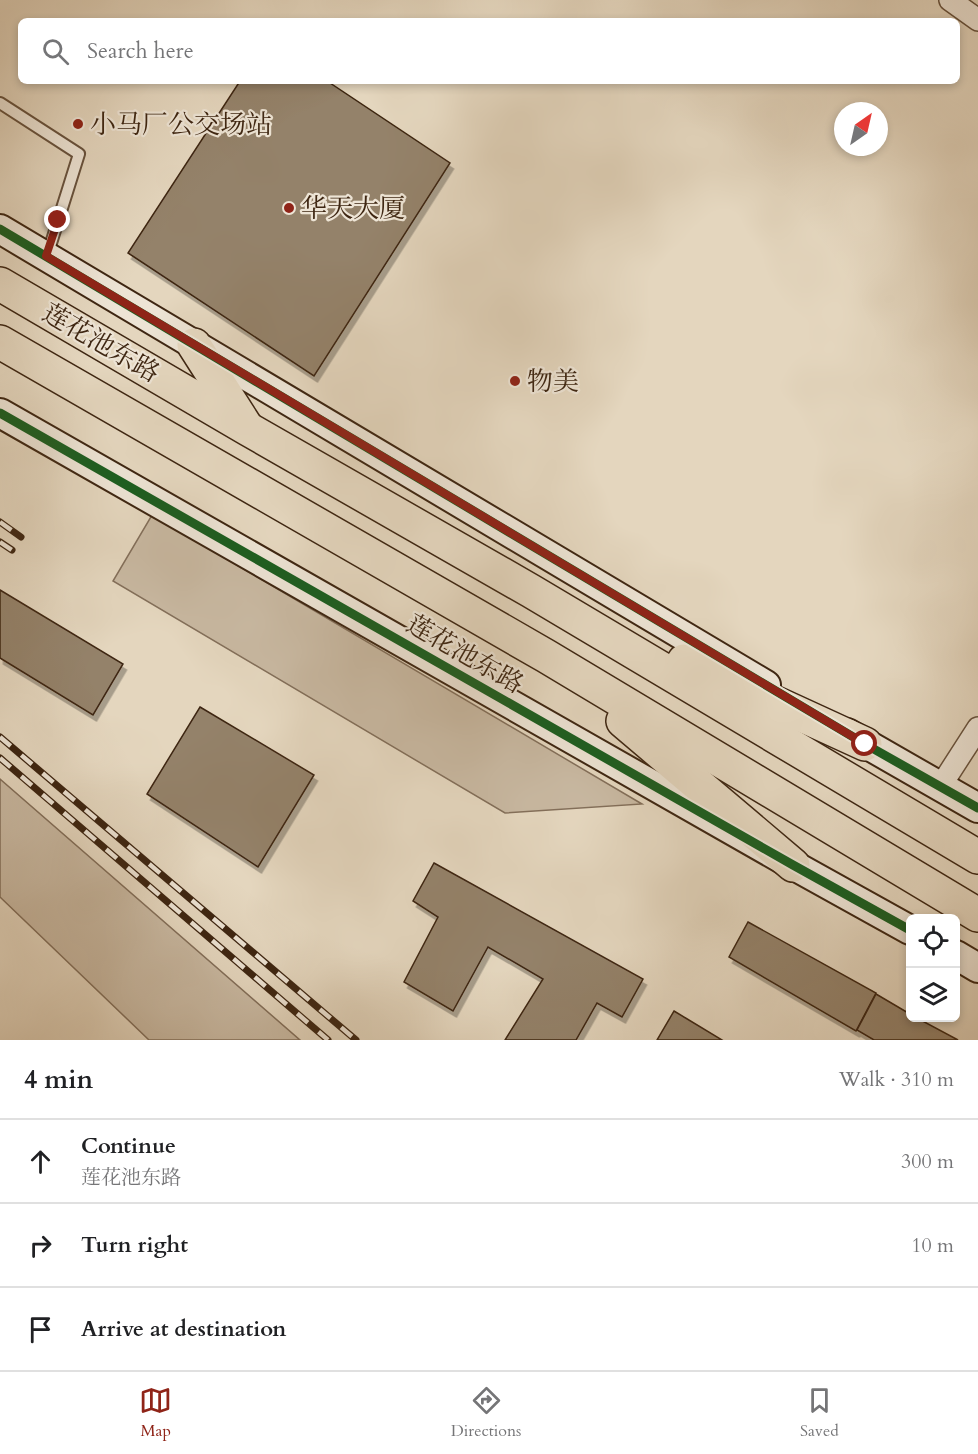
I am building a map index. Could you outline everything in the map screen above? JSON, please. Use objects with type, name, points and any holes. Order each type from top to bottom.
[{"type":"highway","name":"莲花池东路","points":[[0,284],[531,591],[978,857]]},
{"type":"highway","name":"莲花池东路","points":[[0,342],[546,656],[978,915]]},
{"type":"highway","points":[[194,345],[248,429]]},
{"type":"highway","points":[[531,591],[865,744]]},
{"type":"highway","points":[[546,656],[793,865]]},
{"type":"street","points":[[950,0],[978,20]]},
{"type":"street","name":"莲花池东路","points":[[0,230],[865,744],[978,808]]},
{"type":"street","name":"莲花池东路","points":[[0,413],[906,928]]},
{"type":"street","points":[[940,787],[978,728]]},
{"type":"street","points":[[960,957],[978,968]]},
{"type":"lane","points":[[0,103],[79,154],[46,256]]},
{"type":"shaded area","points":[[152,515],[642,804],[505,813],[113,581]]},
{"type":"shaded area","points":[[0,779],[300,1040],[149,1040],[0,897]]},
{"type":"building","name":"华天大厦","points":[[238,84],[332,84],[450,163],[314,376],[128,253]]},
{"type":"building","points":[[0,590],[123,664],[93,715],[0,658]]},
{"type":"building","points":[[200,707],[314,775],[258,867],[147,794]]},
{"type":"building","points":[[434,863],[643,979],[622,1017],[597,1003],[576,1040],[505,1040],[543,979],[488,947],[453,1011],[404,982],[438,917],[413,901]]},
{"type":"building","points":[[748,922],[876,993],[856,1031],[729,957]]},
{"type":"building","points":[[876,994],[906,1012],[906,1022],[924,1022],[958,1040],[874,1040],[857,1030]]},
{"type":"building","points":[[674,1011],[722,1040],[657,1040]]},
{"type":"railway","points":[[0,522],[21,537]]},
{"type":"railway","points":[[0,542],[12,550]]},
{"type":"railway","points":[[0,737],[356,1040]]},
{"type":"railway","points":[[0,758],[328,1040]]},
{"type":"cycle path","points":[[0,229],[865,744],[978,808]]},
{"type":"cycle path","points":[[0,413],[906,928]]},
{"type":"place","name":"小马厂公交场站","points":[[78,124]]},
{"type":"place","name":"华天大厦","points":[[289,208]]},
{"type":"place","name":"物美","points":[[515,381]]},
{"type":"route","points":[[58,220],[46,256],[865,744]]}]
